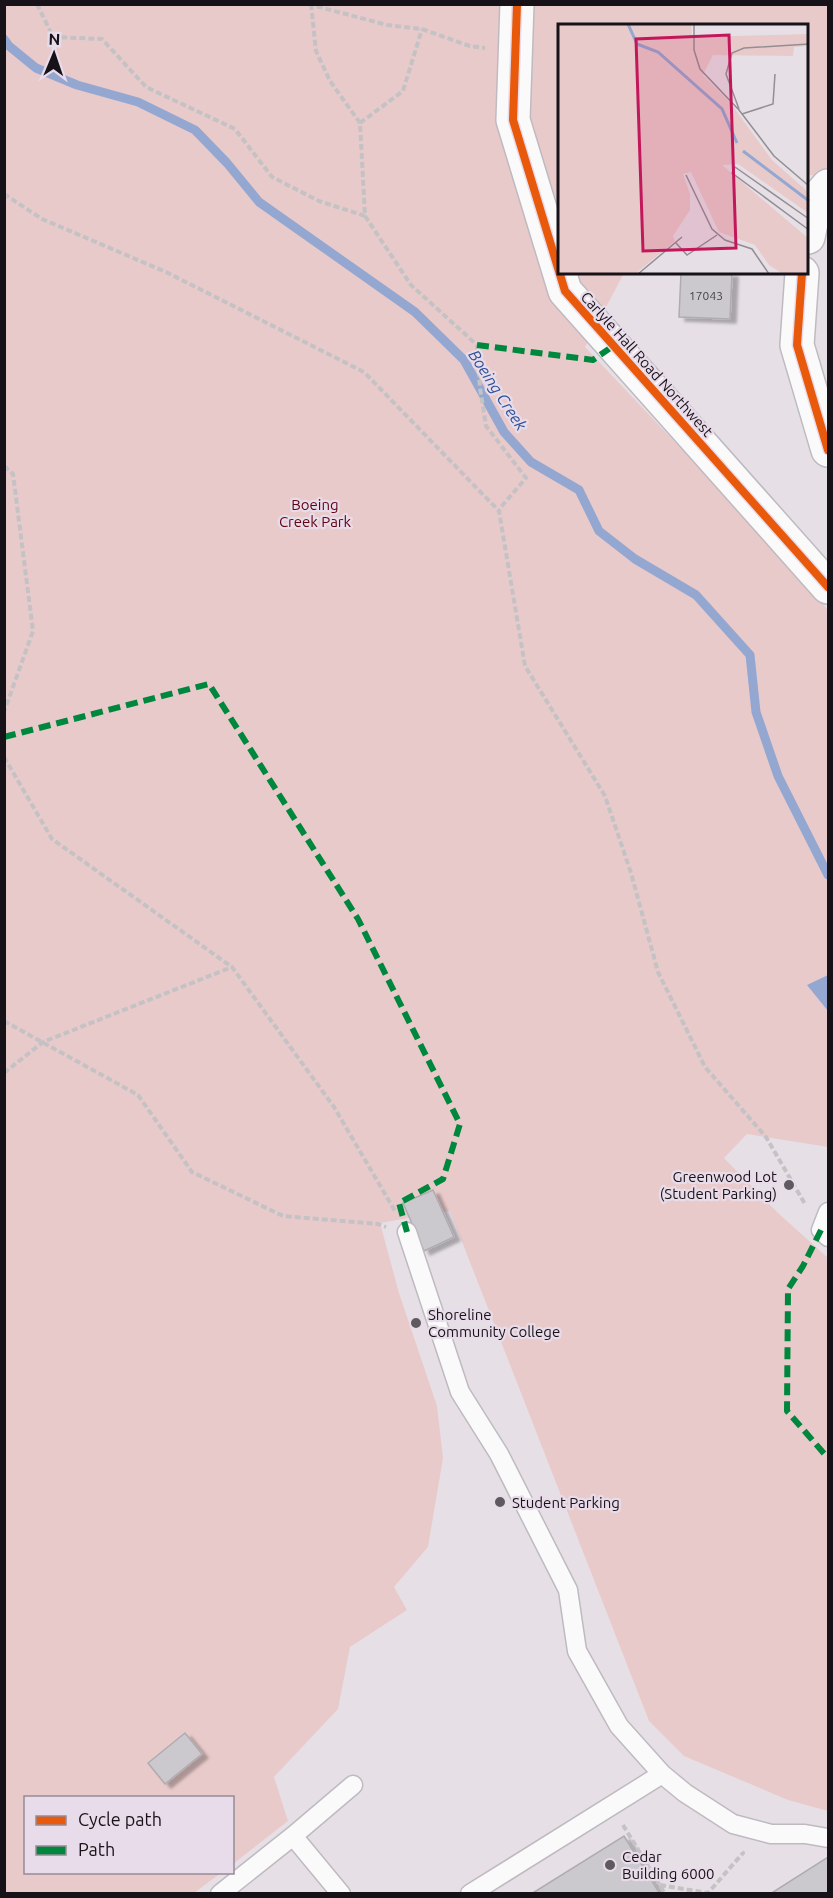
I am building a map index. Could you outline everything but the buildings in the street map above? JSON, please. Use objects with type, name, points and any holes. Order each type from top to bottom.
[{"type":"street","name":"Carlyle Hall Road Northwest","points":[[517,4],[513,120],[558,268]]},
{"type":"street","points":[[809,229],[816,200],[828,186]]},
{"type":"street","name":"Carlyle Hall Road Northwest","points":[[560,274],[565,291],[828,588]]},
{"type":"street","points":[[802,274],[796,345],[828,450]]},
{"type":"lane","points":[[825,1234],[828,1212]]},
{"type":"lane","points":[[407,1232],[460,1392],[499,1454],[568,1590],[578,1651],[620,1726],[662,1774],[685,1793],[732,1824],[771,1834],[805,1834],[828,1838]]},
{"type":"lane","points":[[470,1893],[662,1774]]},
{"type":"lane","points":[[220,1893],[353,1785]]},
{"type":"lane","points":[[293,1836],[341,1893]]},
{"type":"path","points":[[37,4],[53,37],[102,39],[146,87],[235,129],[272,177],[319,201],[365,216]]},
{"type":"path","points":[[515,52],[470,46],[422,29],[387,25],[310,5],[316,51],[330,81],[360,123],[365,216],[411,285],[477,345],[486,426],[526,478],[500,511],[525,666],[605,796],[632,873],[658,972],[705,1067],[766,1137],[825,1234]]},
{"type":"path","points":[[360,123],[403,91],[422,29]]},
{"type":"path","points":[[4,194],[42,219],[166,272],[364,372],[500,511]]},
{"type":"path","points":[[4,466],[13,474],[33,631],[4,712]]},
{"type":"path","points":[[4,757],[52,839],[232,967],[334,1107],[407,1232]]},
{"type":"path","points":[[4,1073],[43,1042],[232,967]]},
{"type":"path","points":[[4,1021],[138,1095],[192,1172],[283,1216],[378,1224],[407,1232]]},
{"type":"path","points":[[630,1819],[622,1824],[665,1893]]},
{"type":"path","points":[[660,1885],[708,1893],[743,1853],[736,1849]]},
{"type":"green space","name":"Boeing Creek Park","points":[[5,5],[828,5],[828,176],[809,175],[809,24],[558,24],[558,274],[623,274],[585,347],[814,589],[828,611],[828,1147],[747,1134],[724,1158],[777,1212],[828,1258],[828,1811],[788,1800],[684,1756],[649,1721],[450,1211],[380,1223],[399,1293],[437,1406],[443,1458],[428,1547],[394,1587],[407,1610],[350,1647],[338,1709],[274,1777],[288,1821],[234,1863],[234,1796],[24,1796],[24,1874],[220,1874],[194,1893],[5,1893]]},
{"type":"water","points":[[828,975],[828,1011],[807,985]]},
{"type":"waterway","name":"Boeing Creek","points":[[4,39],[9,46],[36,68],[77,85],[138,102],[195,130],[227,163],[259,202],[415,312],[464,360],[504,432],[531,462],[579,490],[599,531],[635,559],[696,595],[750,655],[756,712],[778,776],[828,875]]},
{"type":"marked path","points":[[477,345],[593,360],[613,346]]},
{"type":"marked path","points":[[4,737],[209,684],[358,919],[460,1124],[443,1179],[399,1203],[407,1232]]},
{"type":"marked path","points":[[821,1230],[803,1266],[788,1289],[787,1411],[828,1458]]},
{"type":"cycle path","points":[[517,4],[513,120],[558,268]]},
{"type":"cycle path","points":[[560,274],[565,291],[828,587]]},
{"type":"cycle path","points":[[802,274],[797,345],[828,450]]},
{"type":"place","name":"Greenwood Lot (Student Parking)","points":[[789,1185]]},
{"type":"place","name":"Shoreline Community College","points":[[416,1323]]},
{"type":"place","name":"Student Parking","points":[[500,1502]]},
{"type":"place","name":"Cedar Building 6000","points":[[610,1865]]}]
